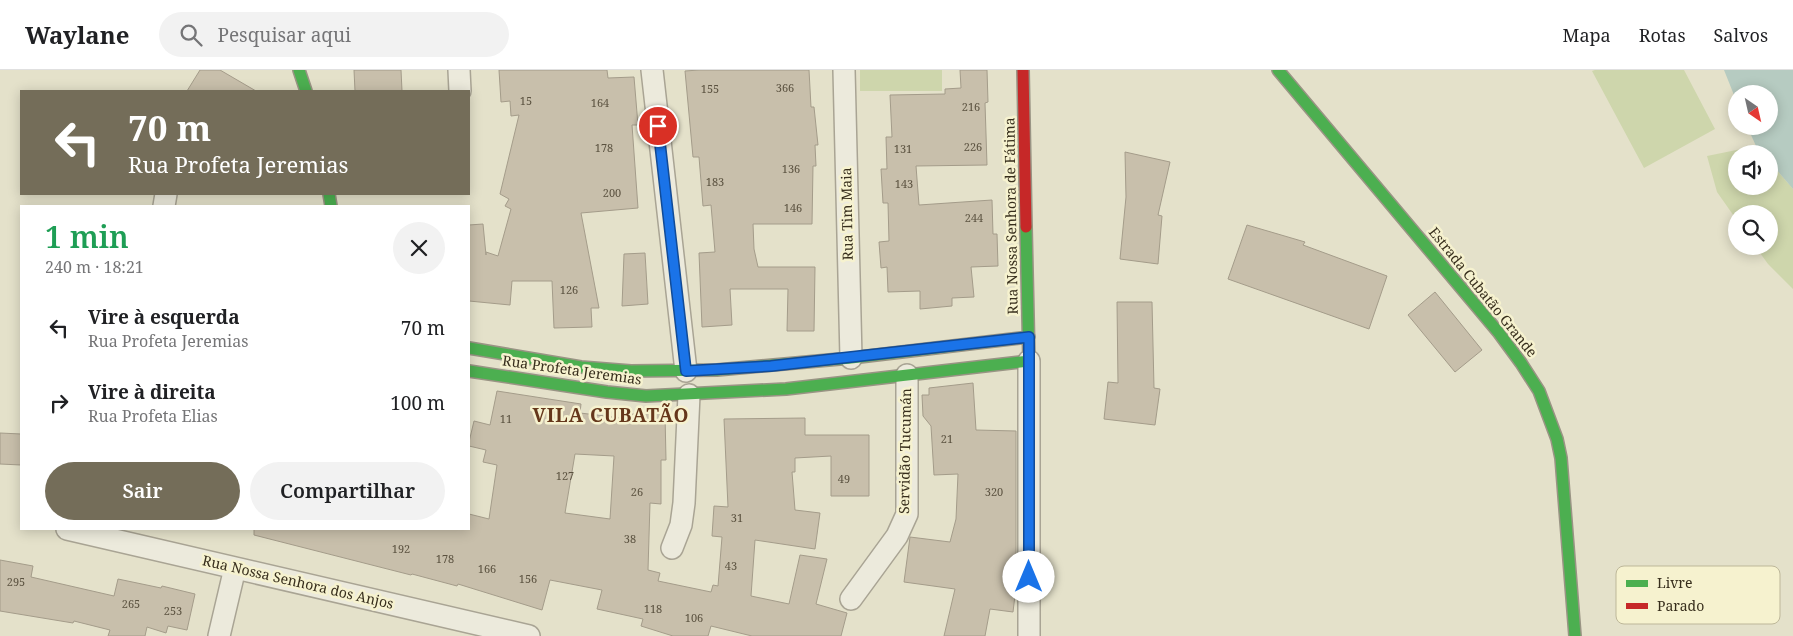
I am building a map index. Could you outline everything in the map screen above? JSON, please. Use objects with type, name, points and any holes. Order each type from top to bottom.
[{"type":"street","points":[[299,70],[306,90]]},
{"type":"street","points":[[459,70],[460,90]]},
{"type":"street","points":[[652,70],[688,395],[684,503],[681,525],[672,548]]},
{"type":"street","name":"Rua Tim Maia","points":[[844,70],[851,358]]},
{"type":"street","name":"Rua Nossa Senhora de Fátima","points":[[1023,70],[1029,361]]},
{"type":"street","name":"Estrada Cubatão Grande","points":[[1278,70],[1520,358],[1537,386],[1548,408],[1561,458],[1575,636]]},
{"type":"street","name":"Rua Profeta Jeremias","points":[[470,348],[581,367],[631,371],[686,371],[771,366],[1029,337]]},
{"type":"street","points":[[1029,361],[1029,636]]},
{"type":"street","name":"Rua Profeta Jeremias","points":[[470,371],[646,396],[786,389],[1029,361]]},
{"type":"street","name":"Servidão Tucumán","points":[[851,599],[897,536],[906,514],[907,375]]},
{"type":"street","name":"Rua Nossa Senhora dos Anjos","points":[[71,530],[529,636]]},
{"type":"street","points":[[219,636],[236,568]]},
{"type":"green space","points":[[860,70],[942,70],[942,91],[860,91]]},
{"type":"green space","points":[[1684,70],[1715,129],[1644,168],[1592,71]]},
{"type":"green space","points":[[1728,152],[1728,195],[1778,195],[1778,172],[1793,189],[1793,289],[1762,255],[1778,255],[1778,205],[1728,205],[1728,208],[1717,192],[1707,156]]},
{"type":"shaded area","points":[[1724,70],[1793,70],[1793,189],[1778,172],[1778,145],[1756,145],[1751,135],[1778,135],[1778,85],[1730,85]]},
{"type":"building","points":[[200,70],[220,70],[254,90],[188,90]]},
{"type":"building","points":[[354,70],[401,70],[402,90],[355,90]]},
{"type":"building","points":[[499,70],[607,70],[608,78],[634,77],[638,125],[632,125],[638,208],[581,213],[599,308],[591,308],[592,327],[554,328],[552,281],[512,281],[510,305],[470,301],[470,225],[483,224],[486,255],[486,252],[498,256],[511,209],[505,206],[509,199],[500,194],[519,115],[511,116],[510,101],[501,102]]},
{"type":"building","points":[[809,70],[811,107],[814,107],[818,145],[815,145],[816,166],[813,166],[812,224],[753,224],[754,249],[758,267],[815,267],[814,331],[787,331],[788,289],[730,289],[732,325],[702,327],[699,253],[715,252],[711,205],[703,206],[699,157],[693,157],[685,71]]},
{"type":"building","points":[[960,70],[987,70],[988,102],[985,103],[987,165],[916,166],[919,205],[992,200],[993,234],[997,234],[998,266],[971,267],[974,297],[952,298],[952,306],[920,309],[920,291],[888,292],[887,267],[881,268],[879,242],[889,241],[888,203],[883,203],[881,169],[887,169],[886,137],[892,137],[890,95],[945,94],[945,89],[961,88]]},
{"type":"building","points":[[1125,152],[1170,162],[1158,215],[1162,216],[1158,264],[1120,259],[1126,197]]},
{"type":"building","points":[[1247,225],[1305,242],[1303,245],[1387,276],[1369,329],[1228,279]]},
{"type":"building","points":[[645,253],[648,304],[622,306],[624,254]]},
{"type":"building","points":[[1435,292],[1482,350],[1455,372],[1408,315]]},
{"type":"building","points":[[1117,302],[1152,302],[1154,388],[1160,389],[1155,425],[1104,419],[1108,382],[1118,383]]},
{"type":"building","points":[[973,383],[976,430],[1016,431],[1016,587],[1013,612],[990,609],[985,636],[944,636],[955,589],[904,582],[910,537],[950,542],[956,519],[958,474],[934,475],[931,426],[923,416],[922,395],[929,395],[929,388]]},
{"type":"building","points":[[497,391],[581,404],[580,413],[630,419],[630,414],[665,414],[666,460],[661,460],[661,504],[650,503],[648,570],[660,573],[658,581],[711,592],[713,585],[718,586],[722,537],[712,536],[714,506],[728,507],[724,419],[805,418],[805,435],[869,435],[869,496],[831,496],[831,456],[795,458],[795,472],[792,472],[795,510],[820,513],[815,549],[755,540],[751,596],[789,604],[800,555],[827,559],[816,604],[847,613],[841,636],[752,636],[711,626],[708,636],[673,636],[641,626],[643,619],[597,609],[602,590],[550,580],[542,610],[458,584],[457,586],[411,575],[254,535],[254,530],[470,530],[470,514],[489,519],[497,465],[483,462],[486,450],[470,446],[474,421],[490,425]],"holes":[[[575,454],[614,456],[610,519],[565,513]]]},
{"type":"building","points":[[0,433],[20,434],[20,465],[0,464]]},
{"type":"building","points":[[0,560],[33,566],[31,577],[114,596],[118,579],[161,588],[162,586],[195,594],[187,630],[168,626],[166,633],[147,627],[145,636],[108,636],[110,630],[74,621],[73,623],[0,611]]},
{"type":"traffic: fast","points":[[299,70],[306,90]]},
{"type":"traffic: fast","points":[[1278,70],[1499,333],[1539,391],[1557,439],[1561,458],[1575,636]]},
{"type":"traffic: fast","points":[[329,195],[331,205]]},
{"type":"traffic: fast","points":[[470,371],[646,396],[786,389],[1029,361],[1026,227]]},
{"type":"traffic: fast","points":[[470,348],[581,367],[631,371],[717,370],[851,358],[1029,337]]},
{"type":"traffic: jam","points":[[1023,70],[1026,227]]},
{"type":"district","name":"VILA CUBATÃO","points":[[611,415]]},
{"type":"route","points":[[658,126],[686,371],[771,366],[1029,337],[1029,577]]}]
